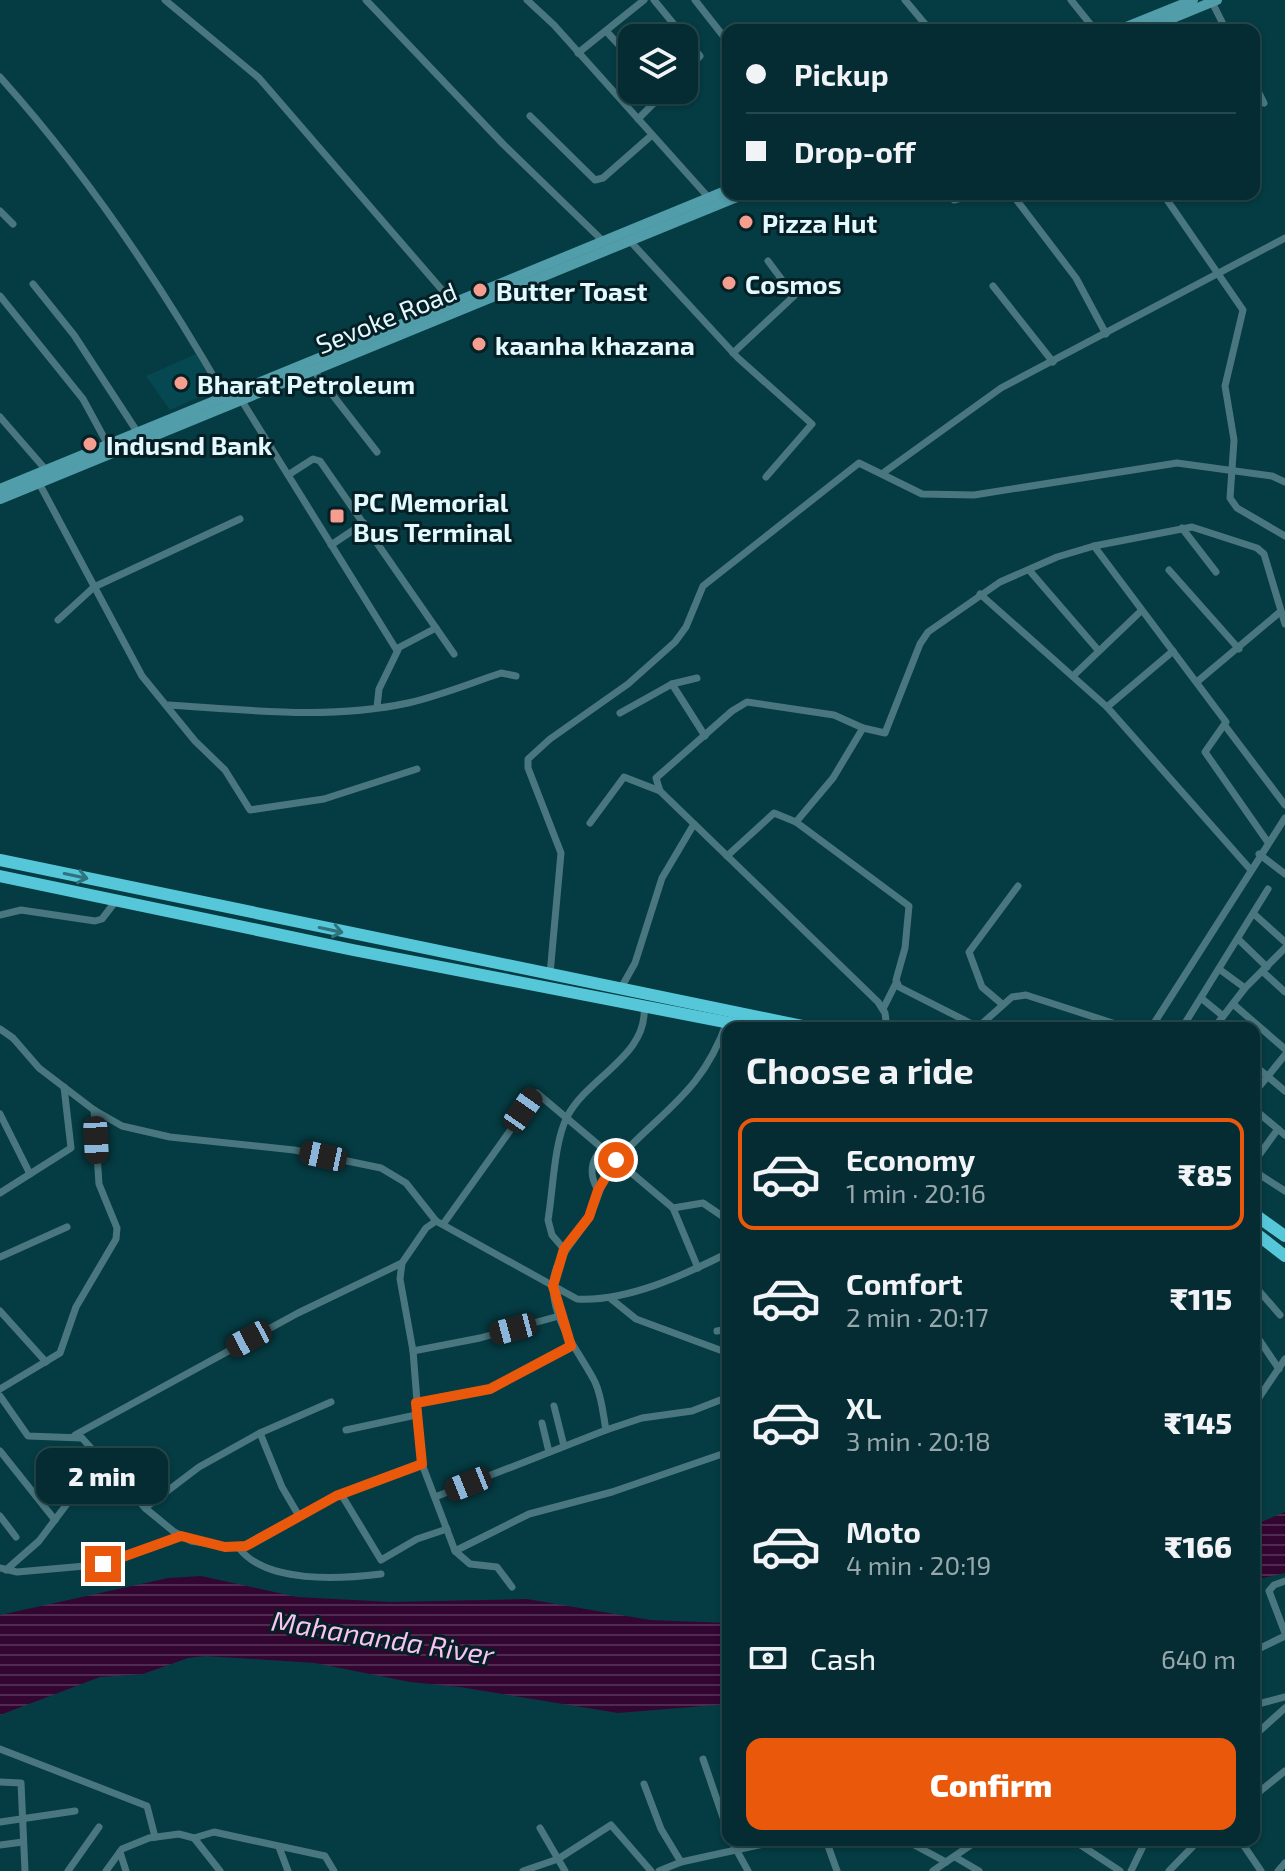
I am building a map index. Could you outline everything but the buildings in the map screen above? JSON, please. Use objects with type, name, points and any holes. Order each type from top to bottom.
[{"type":"highway","points":[[0,860],[620,990],[644,1001],[727,1022]]},
{"type":"highway","points":[[0,876],[115,902],[644,1001],[775,1022]]},
{"type":"highway","points":[[1260,1218],[1285,1236]]},
{"type":"highway","points":[[1260,1237],[1285,1256]]},
{"type":"main road","points":[[1134,24],[1193,0]]},
{"type":"main road","points":[[1158,24],[1214,1]]},
{"type":"main road","name":"Sevoke Road","points":[[0,499],[606,246],[722,193]]},
{"type":"main road","name":"Sevoke Road","points":[[606,246],[630,241],[729,200]]},
{"type":"main road","name":"Sevoke Road","points":[[0,489],[138,433],[228,402],[242,401],[457,307]]},
{"type":"street","points":[[165,0],[259,78],[457,307]]},
{"type":"street","points":[[366,0],[503,144],[606,246]]},
{"type":"street","points":[[527,0],[709,198]]},
{"type":"street","points":[[578,53],[644,0]]},
{"type":"street","points":[[654,0],[674,24]]},
{"type":"street","points":[[695,0],[722,34]]},
{"type":"street","points":[[905,0],[925,24]]},
{"type":"street","points":[[1071,0],[1090,24]]},
{"type":"street","points":[[1214,1],[1224,24]]},
{"type":"street","points":[[606,31],[618,44]]},
{"type":"street","points":[[0,77],[47,129],[98,196],[181,321],[228,402]]},
{"type":"street","points":[[1260,95],[1264,103]]},
{"type":"street","points":[[638,119],[652,104]]},
{"type":"street","points":[[530,116],[595,180],[603,178],[652,135]]},
{"type":"street","points":[[1017,200],[1076,278],[1106,334]]},
{"type":"street","points":[[1167,200],[1239,303],[1243,315],[1225,386],[1234,440],[1229,495],[1234,505],[1285,536]]},
{"type":"street","points":[[0,211],[13,224]]},
{"type":"street","points":[[883,473],[975,405],[1285,238]]},
{"type":"street","points":[[630,241],[733,353],[812,424],[766,477]]},
{"type":"street","points":[[733,353],[794,296],[768,261]]},
{"type":"street","points":[[33,284],[74,335],[138,433]]},
{"type":"street","points":[[993,286],[1053,362]]},
{"type":"street","points":[[0,296],[83,399],[108,445]]},
{"type":"street","points":[[314,371],[377,452]]},
{"type":"street","points":[[242,401],[398,650]]},
{"type":"street","points":[[0,417],[46,470]]},
{"type":"street","points":[[288,475],[318,460],[454,654]]},
{"type":"street","points":[[550,975],[561,853],[528,768],[528,759],[557,733],[628,684],[675,642],[686,627],[701,588],[859,463],[922,494],[946,496],[974,495],[1160,464],[1231,470],[1272,476],[1285,482]]},
{"type":"street","points":[[39,483],[142,676],[169,705],[195,741],[225,770],[251,811],[324,799],[417,769]]},
{"type":"street","points":[[58,620],[94,587],[240,519]]},
{"type":"street","points":[[331,545],[364,523]]},
{"type":"street","points":[[1182,528],[1216,572]]},
{"type":"street","points":[[660,791],[656,778],[732,711],[747,702],[834,715],[882,734],[888,730],[924,638],[980,594],[1029,570],[1094,546],[1195,528],[1261,550],[1285,624]]},
{"type":"street","points":[[1094,546],[1141,611],[1198,681],[1226,722],[1226,727],[1285,805]]},
{"type":"street","points":[[1029,570],[1098,650]]},
{"type":"street","points":[[1169,570],[1239,649]]},
{"type":"street","points":[[980,594],[1107,707],[1250,869]]},
{"type":"street","points":[[1073,676],[1141,611]]},
{"type":"street","points":[[1198,681],[1280,612]]},
{"type":"street","points":[[377,707],[379,689],[398,650],[436,628]]},
{"type":"street","points":[[1107,707],[1173,651]]},
{"type":"street","points":[[169,705],[265,712],[377,707],[409,702],[501,673],[516,676]]},
{"type":"street","points":[[620,713],[672,684],[697,678]]},
{"type":"street","points":[[672,684],[705,736]]},
{"type":"street","points":[[1226,727],[1205,752],[1267,841]]},
{"type":"street","points":[[796,822],[833,778],[863,728]]},
{"type":"street","points":[[590,823],[624,777],[660,791],[883,1009],[886,1022]]},
{"type":"street","points":[[727,856],[774,813],[796,822],[909,906],[905,948],[896,983],[883,1009]]},
{"type":"street","points":[[1155,1022],[1222,921],[1267,841],[1285,818]]},
{"type":"street","points":[[620,990],[635,963],[662,878],[694,824]]},
{"type":"street","points":[[1259,854],[1285,874]]},
{"type":"street","points":[[1002,1004],[982,987],[969,952],[1018,886]]},
{"type":"street","points":[[1186,1022],[1268,889]]},
{"type":"street","points":[[0,915],[21,910],[95,921],[102,919],[115,902]]},
{"type":"street","points":[[1218,1022],[1285,945],[1254,914]]},
{"type":"street","points":[[1238,939],[1285,992]]},
{"type":"street","points":[[1219,969],[1245,988]]},
{"type":"street","points":[[896,983],[918,999],[967,1022]]},
{"type":"street","points":[[983,1022],[1012,997],[1026,995],[1109,1022]]},
{"type":"street","points":[[1201,998],[1223,1016]]},
{"type":"street","points":[[564,1249],[552,1235],[548,1220],[566,1117],[637,1041],[646,1021],[644,1001]]},
{"type":"street","points":[[1233,1004],[1252,1022]]},
{"type":"street","points":[[0,1020],[3,1031],[39,1068],[94,1110],[122,1126],[144,1132],[294,1150],[381,1168],[406,1183],[440,1222],[577,1299],[610,1298],[698,1268],[722,1256]]},
{"type":"street","points":[[1260,1029],[1285,1052],[1260,1086]]},
{"type":"street","points":[[606,1430],[598,1389],[571,1346],[559,1316],[553,1286],[564,1249],[589,1217],[598,1190],[616,1160],[674,1108],[705,1070],[722,1033]]},
{"type":"street","points":[[1260,1071],[1285,1091]]},
{"type":"street","points":[[0,1193],[71,1148],[64,1086]]},
{"type":"street","points":[[512,1587],[497,1567],[470,1564],[455,1551],[422,1464],[413,1351],[400,1279],[402,1263],[426,1228],[440,1222],[534,1094],[538,1093],[673,1208],[698,1268]]},
{"type":"street","points":[[0,1389],[62,1349],[76,1307],[117,1234],[100,1194],[94,1110]]},
{"type":"street","points":[[0,1114],[30,1174]]},
{"type":"street","points":[[1260,1114],[1282,1132],[1260,1156]]},
{"type":"street","points":[[598,1190],[592,1170],[595,1156],[603,1149]]},
{"type":"street","points":[[1260,1175],[1285,1191]]},
{"type":"street","points":[[673,1208],[703,1203],[722,1216]]},
{"type":"street","points":[[0,1257],[67,1227]]},
{"type":"street","points":[[0,1396],[28,1436],[37,1439],[75,1435],[298,1313],[402,1263]]},
{"type":"street","points":[[1260,1292],[1280,1315]]},
{"type":"street","points":[[610,1298],[636,1319],[722,1351]]},
{"type":"street","points":[[0,1311],[46,1362]]},
{"type":"street","points":[[413,1351],[480,1338],[559,1316]]},
{"type":"street","points":[[717,1331],[722,1330]]},
{"type":"street","points":[[1260,1341],[1279,1369]]},
{"type":"street","points":[[416,1403],[490,1389],[571,1346]]},
{"type":"street","points":[[1260,1396],[1285,1359]]},
{"type":"street","points":[[435,1497],[606,1430],[642,1418],[692,1411],[722,1399]]},
{"type":"street","points":[[145,1508],[199,1467],[260,1433],[331,1402]]},
{"type":"street","points":[[554,1406],[564,1446]]},
{"type":"street","points":[[346,1430],[416,1415]]},
{"type":"street","points":[[542,1423],[549,1452]]},
{"type":"street","points":[[260,1433],[282,1487],[299,1516]]},
{"type":"street","points":[[75,1435],[145,1508],[181,1536],[191,1541],[239,1548],[341,1494],[422,1464]]},
{"type":"street","points":[[0,1451],[55,1520]]},
{"type":"street","points":[[455,1551],[529,1514],[612,1492],[722,1454]]},
{"type":"street","points":[[3,1569],[37,1543],[83,1482],[104,1463]]},
{"type":"street","points":[[341,1494],[381,1560],[417,1539],[447,1529]]},
{"type":"street","points":[[0,1516],[16,1537]]},
{"type":"street","points":[[3,1569],[108,1564],[181,1536]]},
{"type":"street","points":[[239,1548],[249,1561],[306,1577],[381,1574]]},
{"type":"street","points":[[1260,1648],[1285,1634],[1269,1591],[1272,1586],[1285,1581]]},
{"type":"street","points":[[1260,1703],[1285,1697]]},
{"type":"street","points":[[1260,1731],[1284,1709]]},
{"type":"street","points":[[0,1749],[147,1806],[155,1837]]},
{"type":"street","points":[[703,1759],[722,1814]]},
{"type":"street","points":[[1260,1791],[1285,1771]]},
{"type":"street","points":[[0,1782],[21,1782],[25,1871]]},
{"type":"street","points":[[644,1784],[661,1829],[681,1862]]},
{"type":"street","points":[[0,1822],[75,1811]]},
{"type":"street","points":[[523,1871],[558,1859],[611,1825],[651,1871]]},
{"type":"street","points":[[68,1871],[99,1827]]},
{"type":"street","points":[[540,1828],[565,1871]]},
{"type":"street","points":[[106,1871],[120,1852],[155,1837],[179,1834],[194,1838],[214,1832],[325,1856],[334,1871]]},
{"type":"street","points":[[194,1838],[220,1871]]},
{"type":"street","points":[[0,1845],[23,1842]]},
{"type":"street","points":[[733,1846],[748,1871]]},
{"type":"street","points":[[659,1871],[681,1862],[751,1846]]},
{"type":"street","points":[[828,1846],[837,1871]]},
{"type":"street","points":[[916,1846],[946,1862]]},
{"type":"street","points":[[934,1871],[970,1846]]},
{"type":"street","points":[[1082,1846],[1120,1871]]},
{"type":"street","points":[[1131,1871],[1143,1846]]},
{"type":"street","points":[[1169,1871],[1193,1846]]},
{"type":"street","points":[[1244,1846],[1261,1871]]},
{"type":"street","points":[[279,1847],[288,1871]]},
{"type":"street","points":[[120,1852],[126,1871]]},
{"type":"street","points":[[955,1857],[979,1871]]},
{"type":"street","points":[[1278,1871],[1285,1863]]},
{"type":"shaded area","name":"Bharat Petroleum","points":[[196,354],[216,389],[170,410],[146,376]]},
{"type":"water","points":[[1285,1512],[1285,1573],[1260,1579],[1260,1522]]},
{"type":"water","name":"Mahananda River","points":[[201,1576],[297,1597],[391,1602],[527,1599],[650,1620],[722,1623],[722,1704],[618,1713],[460,1687],[410,1682],[315,1663],[205,1656],[188,1658],[143,1674],[100,1677],[0,1715],[0,1615],[168,1578]]},
{"type":"place","name":"Pizza Hut","points":[[746,222]]},
{"type":"place","name":"Cosmos","points":[[729,283]]},
{"type":"place","name":"Butter Toast","points":[[480,290]]},
{"type":"place","name":"kaanha khazana","points":[[479,344]]},
{"type":"place","name":"Bharat Petroleum","points":[[181,383]]},
{"type":"place","name":"Indusnd Bank","points":[[90,444]]},
{"type":"place","name":"PC Memorial Bus Terminal","points":[[337,516]]},
{"type":"route","points":[[103,1564],[120,1561],[181,1536],[191,1541],[225,1547],[246,1546],[336,1496],[422,1464],[416,1403],[467,1396],[490,1389],[571,1346],[559,1316],[553,1286],[564,1249],[589,1217],[598,1190],[616,1160]]}]
